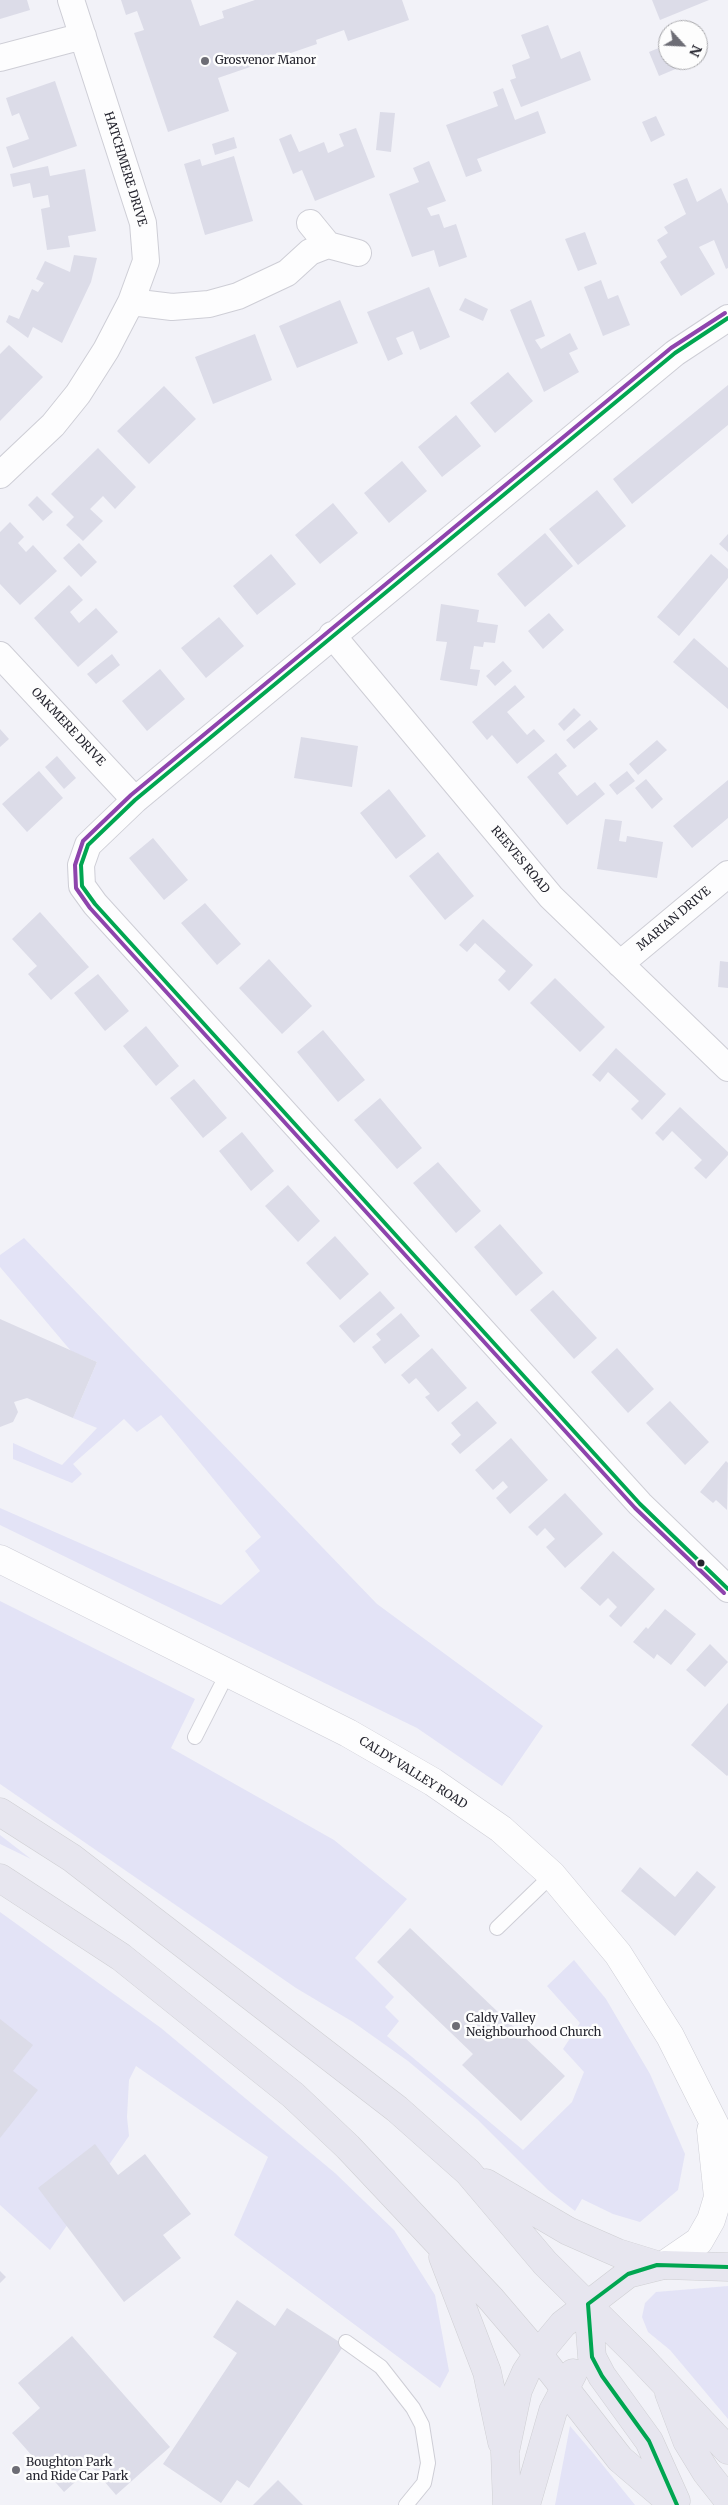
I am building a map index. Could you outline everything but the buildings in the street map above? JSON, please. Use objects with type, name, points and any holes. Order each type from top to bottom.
[{"type":"highway","points":[[0,1812],[72,1858],[303,2035],[396,2109],[468,2172],[545,2263],[639,2356],[728,2450]]},
{"type":"highway","points":[[0,1878],[121,1957],[270,2076],[348,2147],[434,2237],[538,2354],[620,2458],[676,2505]]},
{"type":"highway","points":[[468,2172],[568,2231],[618,2253],[661,2265],[728,2267]]},
{"type":"highway","points":[[434,2237],[465,2310],[486,2372],[505,2452],[507,2505]]},
{"type":"highway","points":[[505,2452],[518,2390],[538,2354],[563,2324],[628,2274],[661,2265]]},
{"type":"highway","points":[[588,2304],[592,2357],[602,2376],[649,2441],[676,2505]]},
{"type":"highway","points":[[526,2505],[553,2411],[575,2370],[592,2357],[606,2350],[624,2351],[639,2356]]},
{"type":"highway","points":[[665,2383],[687,2441],[706,2472],[728,2500]]},
{"type":"street","name":"HATCHMERE DRIVE","points":[[0,475],[53,425],[78,394],[106,350],[131,302],[146,261],[143,223],[71,0]]},
{"type":"street","points":[[0,58],[83,36]]},
{"type":"street","points":[[310,224],[328,245],[358,253]]},
{"type":"street","points":[[131,302],[172,307],[209,304],[238,296],[287,273],[310,252],[328,245]]},
{"type":"street","points":[[728,318],[675,352],[135,800],[88,845],[81,865],[82,886],[95,904],[640,1504],[728,1589]]},
{"type":"street","name":"REEVES ROAD","points":[[332,635],[551,897],[728,1068]]},
{"type":"street","name":"OAKMERE DRIVE","points":[[0,655],[135,800]]},
{"type":"street","name":"MARIAN DRIVE","points":[[620,964],[728,874]]},
{"type":"street","name":"CALDY VALLEY ROAD","points":[[0,1559],[348,1733],[432,1782],[501,1829],[552,1875],[618,1954],[670,2036],[728,2151]]},
{"type":"street","name":"CALDY VALLEY ROAD","points":[[661,2265],[699,2240],[712,2220],[718,2197],[710,2118]]},
{"type":"lane","points":[[195,1736],[227,1674]]},
{"type":"lane","points":[[497,1928],[552,1875]]},
{"type":"lane","points":[[346,2342],[381,2367],[413,2408],[422,2424],[428,2463],[424,2483],[406,2505]]},
{"type":"shaded area","points":[[24,1238],[377,1604],[543,1726],[502,1786],[417,1728],[0,1525],[0,1508],[221,1605],[260,1571],[245,1551],[261,1537],[161,1415],[137,1432],[124,1419],[73,1464],[82,1474],[72,1483],[13,1459],[13,1443],[62,1465],[97,1428],[73,1418],[97,1362],[71,1351],[0,1267],[0,1255]]},
{"type":"shaded area","points":[[0,1601],[195,1699],[171,1748],[334,1840],[407,1899],[355,1958],[394,1997],[385,2007],[399,2021],[387,2036],[523,2150],[572,2102],[584,2072],[563,2049],[580,2023],[547,1986],[574,1960],[606,1999],[650,2074],[685,2154],[678,2190],[640,2222],[613,2214],[582,2199],[575,2211],[548,2190],[477,2119],[408,2061],[353,2022],[296,1988],[0,1784]]},
{"type":"shaded area","points":[[0,1835],[31,1859],[0,1844]]},
{"type":"shaded area","points":[[0,1912],[161,2028],[335,2173],[394,2230],[435,2295],[449,2371],[440,2388],[234,2235],[268,2157],[136,2066],[129,2080],[127,2117],[129,2136],[50,2250],[0,2205]]},
{"type":"shaded area","points":[[728,2286],[728,2419],[670,2350],[648,2332],[642,2317],[645,2303],[656,2292]]},
{"type":"shaded area","points":[[570,2426],[593,2453],[635,2505],[555,2505]]},
{"type":"transit line","points":[[724,1593],[635,1508],[90,908],[76,888],[75,865],[83,841],[131,795],[671,348],[725,313]]},
{"type":"transit line","points":[[728,318],[675,353],[135,800],[88,845],[81,865],[82,886],[95,904],[640,1504],[728,1589]]},
{"type":"transit line","points":[[677,2505],[649,2441],[602,2376],[592,2357],[588,2304],[628,2274],[657,2265],[728,2267]]},
{"type":"place","name":"Grosvenor Manor","points":[[205,61]]},
{"type":"place","name":"Caldy Valley Neighbourhood Church","points":[[456,2026]]},
{"type":"place","name":"Boughton Park and Ride Car Park","points":[[16,2470]]}]
